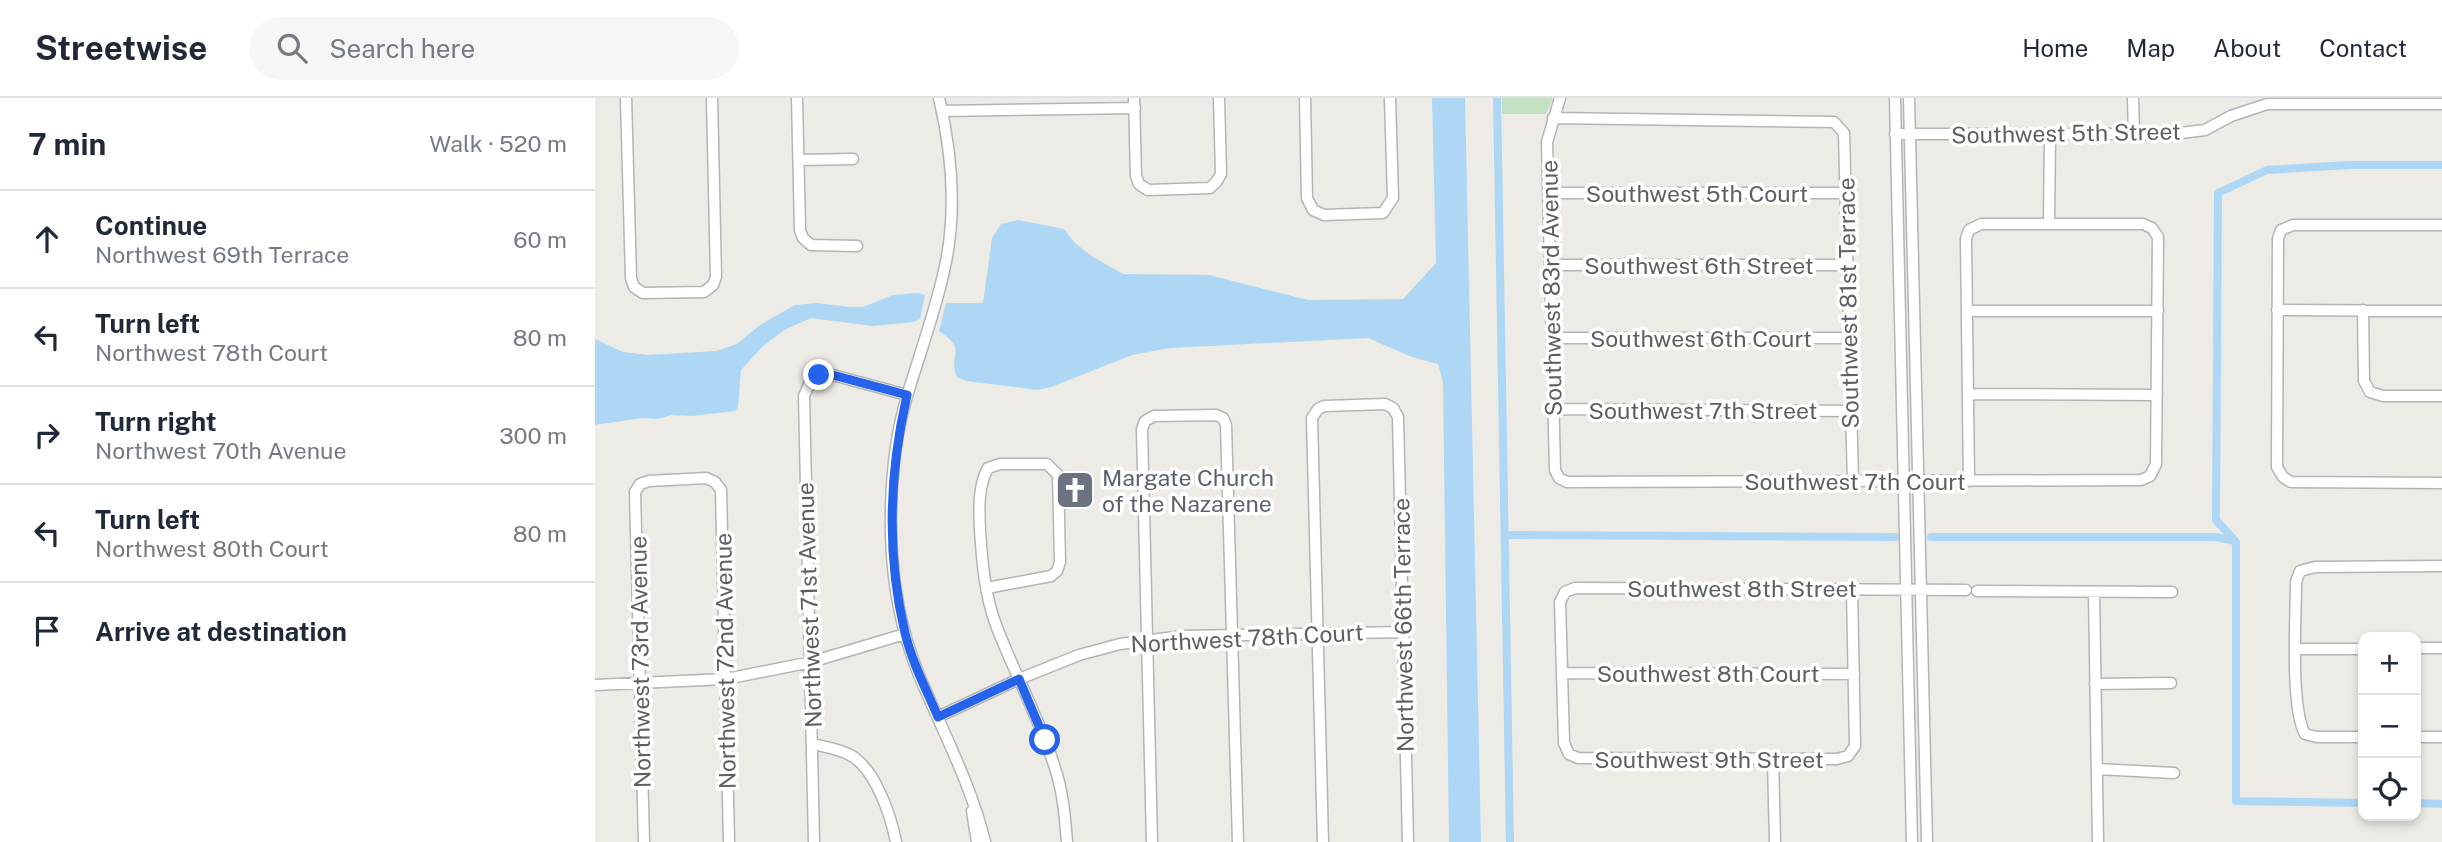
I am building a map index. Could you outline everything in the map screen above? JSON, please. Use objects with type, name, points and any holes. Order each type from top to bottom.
[{"type":"street","points":[[626,98],[631,278],[634,287],[643,293],[704,292],[713,285],[716,277],[712,98]]},
{"type":"street","points":[[797,98],[800,230],[803,238],[811,245],[857,246]]},
{"type":"street","points":[[939,98],[949,143],[950,236],[944,272],[907,395],[894,470],[891,537],[905,634],[979,816],[985,842]]},
{"type":"street","points":[[942,111],[1135,103],[1136,176],[1139,184],[1148,190],[1210,188],[1221,174],[1219,98]]},
{"type":"street","points":[[1305,98],[1307,198],[1313,209],[1324,215],[1383,212],[1389,206],[1393,198],[1390,98]]},
{"type":"street","name":"Southwest 83rd Avenue","points":[[1559,478],[1555,470],[1547,142],[1560,98]]},
{"type":"street","points":[[1895,98],[1912,842]]},
{"type":"street","points":[[1909,98],[1927,842]]},
{"type":"street","points":[[2133,98],[2134,134]]},
{"type":"street","name":"Southwest 5th Street","points":[[1895,134],[2172,134],[2205,130],[2231,116],[2267,104],[2389,100],[2442,104]]},
{"type":"street","name":"Southwest 81st Terrace","points":[[1553,118],[1834,122],[1840,126],[1844,133],[1853,482]]},
{"type":"street","points":[[2049,224],[2050,135]]},
{"type":"street","points":[[799,160],[853,159]]},
{"type":"street","name":"Southwest 5th Court","points":[[1549,193],[1845,193]]},
{"type":"street","points":[[1968,394],[2157,395],[2158,237],[2152,228],[2143,224],[1981,224],[1969,230],[1966,239],[1969,481]]},
{"type":"street","points":[[2442,225],[2293,225],[2281,230],[2278,239],[2277,310],[2277,467],[2283,477],[2291,481],[2442,483]]},
{"type":"street","name":"Southwest 6th Street","points":[[1550,265],[1847,265]]},
{"type":"street","points":[[2277,310],[2442,311]]},
{"type":"street","points":[[2363,310],[2364,381],[2370,392],[2383,396],[2442,396]]},
{"type":"street","points":[[1968,311],[2158,311]]},
{"type":"street","name":"Southwest 6th Court","points":[[1553,338],[1850,338]]},
{"type":"street","name":"Northwest 71st Avenue","points":[[814,842],[804,396],[812,379],[829,374],[907,395]]},
{"type":"street","name":"Southwest 7th Court","points":[[1559,478],[1567,482],[2141,480],[2150,476],[2156,464],[2157,395]]},
{"type":"street","name":"Northwest 66th Terrace","points":[[1318,632],[1312,418],[1324,406],[1385,404],[1393,408],[1398,417],[1408,842]]},
{"type":"street","name":"Southwest 7th Street","points":[[1554,409],[1851,411]]},
{"type":"street","points":[[1152,842],[1142,429],[1145,421],[1154,416],[1216,415],[1223,418],[1226,425],[1238,842]]},
{"type":"street","points":[[987,588],[1051,576],[1057,571],[1060,562],[1058,475],[1047,464],[1000,464],[988,468],[982,479],[979,515],[987,588],[995,622],[1055,768],[1062,796],[1067,842]]},
{"type":"street","name":"Northwest 72nd Avenue","points":[[640,484],[649,481],[706,478],[715,482],[721,490],[729,842]]},
{"type":"street","name":"Northwest 73rd Avenue","points":[[640,484],[635,492],[644,842]]},
{"type":"street","points":[[2358,737],[2317,737],[2305,734],[2301,725],[2297,701],[2295,582],[2301,570],[2315,567],[2442,566]]},
{"type":"street","name":"Southwest 8th Street","points":[[1562,673],[1560,602],[1565,592],[1575,588],[1906,588],[2172,592]]},
{"type":"street","points":[[1852,589],[1854,674]]},
{"type":"street","points":[[2094,592],[2098,842]]},
{"type":"street","points":[[1318,632],[1323,842]]},
{"type":"street","name":"Northwest 78th Court","points":[[938,717],[1019,679],[1079,655],[1147,639],[1318,632],[1403,632]]},
{"type":"street","points":[[595,685],[726,679],[811,662],[905,634]]},
{"type":"street","points":[[2421,649],[2442,648]]},
{"type":"street","points":[[2297,649],[2358,649]]},
{"type":"street","name":"Southwest 8th Court","points":[[1562,673],[1854,674]]},
{"type":"street","name":"Southwest 9th Street","points":[[1562,673],[1564,743],[1569,754],[1578,758],[1773,759],[1837,759],[1848,756],[1855,746],[1854,674]]},
{"type":"street","points":[[2095,684],[2171,683]]},
{"type":"street","points":[[2421,737],[2442,737]]},
{"type":"street","points":[[813,744],[840,750],[862,763],[880,795],[896,842]]},
{"type":"street","points":[[1773,759],[1775,842]]},
{"type":"street","points":[[2097,769],[2174,773]]},
{"type":"street","points":[[971,796],[977,842]]},
{"type":"green space","points":[[1502,98],[1553,98],[1546,114],[1502,114]]},
{"type":"water","points":[[1432,98],[1465,98],[1481,842],[1449,842],[1443,382],[1438,364],[1412,357],[1368,338],[1170,348],[1132,355],[1037,390],[966,381],[957,377],[955,348],[939,331],[946,303],[983,303],[992,238],[1001,224],[1018,220],[1064,229],[1075,243],[1093,257],[1123,274],[1209,275],[1308,300],[1403,299],[1436,263]]},
{"type":"water","points":[[893,295],[925,295],[920,319],[914,322],[873,326],[811,318],[784,330],[762,347],[741,370],[738,407],[735,411],[692,416],[672,415],[657,419],[642,418],[595,425],[595,339],[623,352],[648,355],[716,351],[737,344],[760,325],[795,305],[817,303],[863,307]]},
{"type":"waterway","points":[[1497,98],[1510,842]]},
{"type":"waterway","points":[[2358,803],[2236,801],[2236,542],[2216,520],[2218,193],[2267,170],[2350,165],[2442,165]]},
{"type":"waterway","points":[[1507,535],[1895,537]]},
{"type":"waterway","points":[[1931,537],[2215,537],[2235,541]]},
{"type":"waterway","points":[[2421,803],[2442,804]]},
{"type":"place","name":"Margate Church of the Nazarene","points":[[1075,490]]},
{"type":"route","points":[[819,375],[829,374],[907,395],[897,442],[891,537],[905,634],[938,717],[1019,679],[1045,740]]}]
